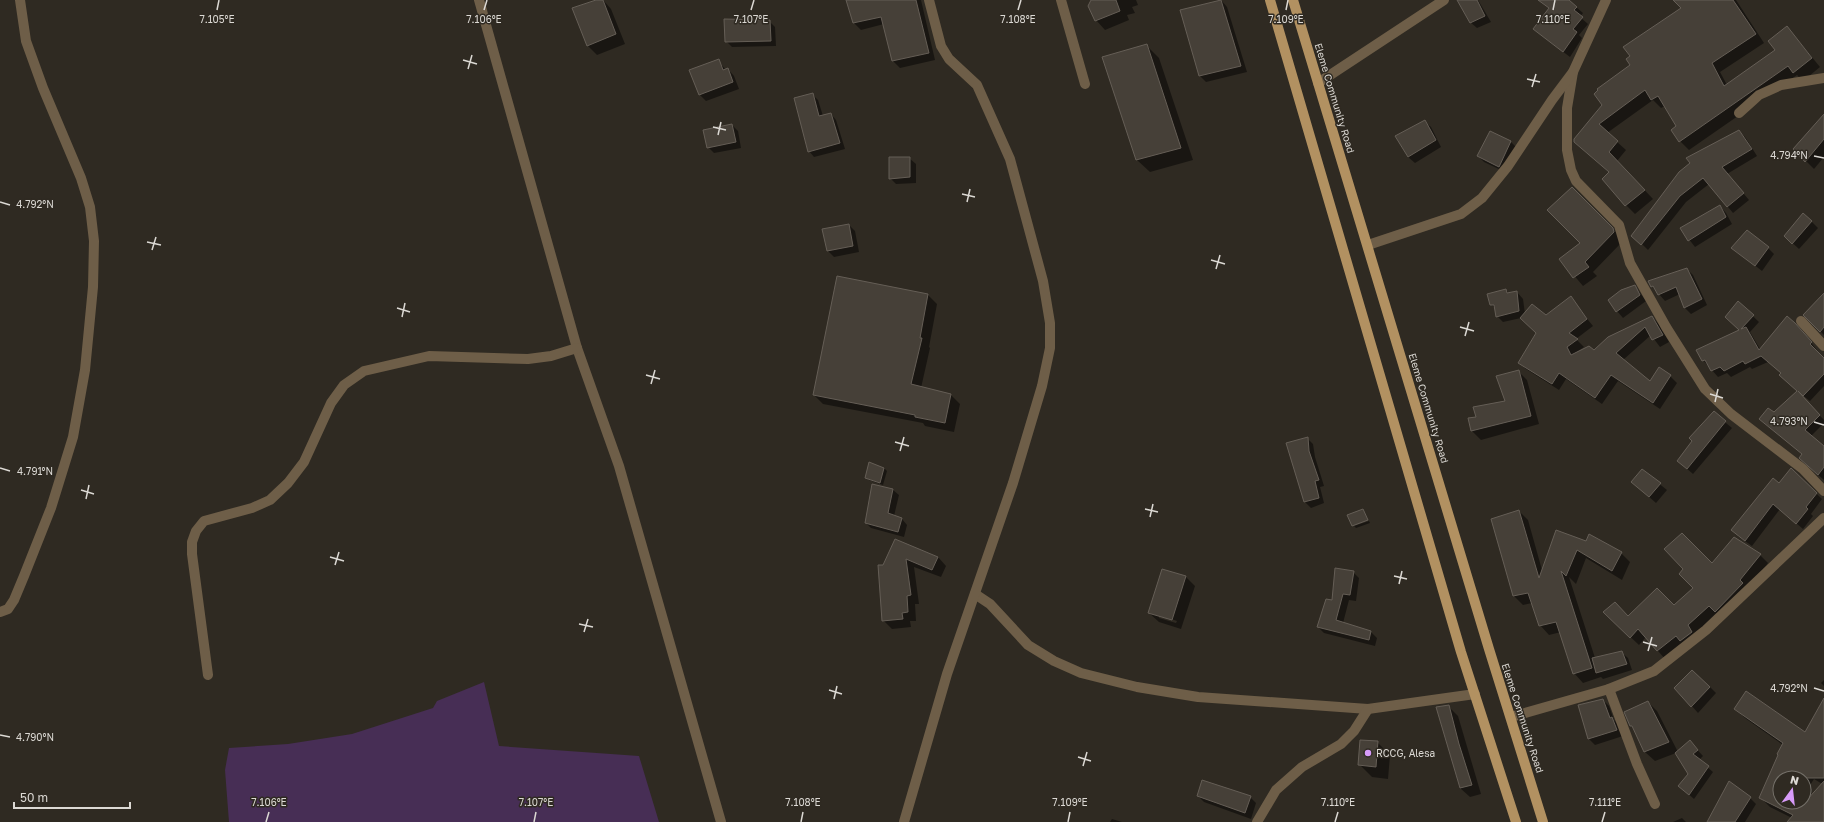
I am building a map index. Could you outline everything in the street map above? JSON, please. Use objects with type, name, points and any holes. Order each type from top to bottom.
[{"type":"main road","points":[[1270,0],[1459,644],[1516,822]]},
{"type":"main road","name":"Eleme Community Road","points":[[1293,0],[1489,649],[1543,822]]},
{"type":"street","points":[[0,612],[8,609],[14,600],[51,508],[73,437],[85,370],[93,287],[94,241],[90,207],[81,178],[43,88],[26,41],[20,0]]},
{"type":"street","points":[[479,0],[578,348],[619,466],[720,822]]},
{"type":"street","points":[[904,822],[947,674],[1013,483],[1042,386],[1050,348],[1050,323],[1043,281],[1010,160],[977,85],[950,59],[941,46],[929,0]]},
{"type":"street","points":[[1061,0],[1085,84]]},
{"type":"street","points":[[1318,83],[1444,0]]},
{"type":"street","points":[[1368,245],[1461,214],[1482,198],[1508,166],[1552,100],[1573,72],[1606,0]]},
{"type":"street","points":[[1573,72],[1567,108],[1566,150],[1571,170],[1576,181],[1619,225],[1630,263],[1666,327],[1705,389],[1731,414],[1803,468],[1824,491]]},
{"type":"street","points":[[1739,114],[1759,95],[1781,85],[1824,78]]},
{"type":"street","points":[[1801,321],[1824,346]]},
{"type":"street","points":[[208,675],[192,554],[192,542],[196,531],[204,521],[252,508],[270,500],[288,483],[304,462],[331,403],[344,385],[364,371],[429,356],[528,359],[551,356],[578,348]]},
{"type":"street","points":[[1511,716],[1608,689],[1654,671],[1706,630],[1824,518]]},
{"type":"street","points":[[975,594],[990,604],[1028,645],[1054,661],[1081,673],[1136,688],[1198,697],[1368,709],[1475,694]]},
{"type":"street","points":[[1608,689],[1634,757],[1655,804]]},
{"type":"street","points":[[1257,822],[1276,790],[1302,767],[1341,744],[1354,731],[1368,709]]},
{"type":"shaded area","points":[[484,682],[499,746],[639,756],[659,822],[229,822],[225,770],[229,748],[288,744],[352,734],[433,708],[437,701]]},
{"type":"building","points":[[596,0],[603,0],[616,34],[587,46],[572,8]]},
{"type":"building","points":[[846,0],[916,0],[929,53],[892,61],[881,17],[853,23]]},
{"type":"building","points":[[1091,0],[1116,0],[1120,11],[1095,21],[1088,6]]},
{"type":"building","points":[[1221,0],[1241,66],[1199,76],[1180,10]]},
{"type":"building","points":[[1457,0],[1477,0],[1485,16],[1470,23]]},
{"type":"building","points":[[1538,0],[1569,0],[1577,7],[1574,10],[1583,17],[1573,29],[1577,32],[1563,52],[1533,29],[1549,8]]},
{"type":"building","points":[[1673,0],[1733,0],[1756,34],[1712,63],[1724,86],[1775,50],[1768,41],[1787,26],[1812,58],[1793,73],[1788,66],[1679,142],[1671,130],[1676,126],[1658,96],[1651,100],[1645,90],[1599,124],[1618,141],[1609,152],[1645,190],[1625,206],[1602,179],[1609,172],[1574,142],[1574,139],[1602,105],[1594,94],[1598,90],[1597,89],[1630,65],[1626,59],[1630,56],[1623,47],[1681,8]]},
{"type":"building","points":[[724,19],[770,20],[771,41],[725,42]]},
{"type":"building","points":[[1147,44],[1181,148],[1136,160],[1102,57]]},
{"type":"building","points":[[719,59],[723,70],[728,68],[733,82],[699,95],[689,70]]},
{"type":"building","points":[[813,93],[819,116],[831,113],[840,143],[808,152],[794,98]]},
{"type":"building","points":[[1824,114],[1824,139],[1805,162],[1793,149]]},
{"type":"building","points":[[1425,120],[1436,140],[1408,157],[1395,136]]},
{"type":"building","points":[[732,124],[736,142],[707,148],[703,130]]},
{"type":"building","points":[[1739,130],[1752,149],[1722,167],[1744,193],[1727,207],[1703,178],[1680,196],[1641,245],[1631,236],[1679,172],[1690,163],[1686,158]]},
{"type":"building","points":[[1490,131],[1511,141],[1499,167],[1477,156]]},
{"type":"building","points":[[889,157],[910,157],[910,177],[889,179]]},
{"type":"building","points":[[1572,187],[1613,228],[1614,232],[1585,262],[1589,267],[1573,278],[1559,259],[1580,243],[1547,210]]},
{"type":"building","points":[[1720,205],[1726,217],[1688,241],[1680,228]]},
{"type":"building","points":[[1803,213],[1812,221],[1792,244],[1784,236]]},
{"type":"building","points":[[849,224],[853,246],[827,251],[822,229]]},
{"type":"building","points":[[1747,230],[1769,247],[1755,266],[1731,248]]},
{"type":"building","points":[[1687,268],[1702,299],[1684,308],[1676,287],[1658,295],[1648,281]]},
{"type":"building","points":[[837,276],[928,294],[920,338],[922,338],[911,384],[951,394],[945,423],[915,417],[915,415],[813,395]]},
{"type":"building","points":[[1635,285],[1640,295],[1616,312],[1608,300],[1621,290]]},
{"type":"building","points":[[1506,289],[1507,293],[1517,291],[1519,311],[1496,317],[1494,305],[1490,305],[1487,294]]},
{"type":"building","points":[[1824,293],[1824,327],[1820,332],[1803,315]]},
{"type":"building","points":[[1571,296],[1587,319],[1569,333],[1578,339],[1567,347],[1571,355],[1589,346],[1594,350],[1608,337],[1652,316],[1663,335],[1652,340],[1645,327],[1616,353],[1650,381],[1659,367],[1671,375],[1653,403],[1611,375],[1595,398],[1559,373],[1552,384],[1518,363],[1536,333],[1520,318],[1532,304],[1546,315]]},
{"type":"building","points":[[1738,301],[1754,315],[1741,329],[1746,327],[1759,350],[1787,316],[1812,342],[1810,344],[1824,358],[1824,374],[1803,396],[1798,391],[1820,415],[1805,430],[1824,446],[1824,467],[1818,475],[1799,458],[1802,454],[1759,419],[1768,408],[1774,412],[1797,391],[1779,375],[1781,373],[1761,356],[1745,364],[1743,361],[1724,371],[1720,367],[1711,371],[1705,360],[1702,361],[1696,350],[1739,330],[1725,317]]},
{"type":"building","points":[[1519,370],[1531,416],[1471,431],[1468,418],[1476,417],[1473,407],[1505,401],[1496,376]]},
{"type":"building","points":[[1714,411],[1726,421],[1687,469],[1677,461],[1692,441],[1689,438]]},
{"type":"building","points":[[1308,437],[1309,451],[1319,480],[1315,481],[1319,498],[1304,502],[1286,443]]},
{"type":"building","points":[[869,462],[884,468],[880,483],[865,478]]},
{"type":"building","points":[[1791,468],[1817,493],[1806,507],[1808,509],[1796,524],[1773,504],[1745,541],[1731,530],[1773,478],[1779,483]]},
{"type":"building","points":[[1642,469],[1661,483],[1649,497],[1631,482]]},
{"type":"building","points":[[872,484],[893,489],[888,513],[902,518],[898,532],[865,523]]},
{"type":"building","points":[[1363,509],[1368,520],[1352,526],[1347,515]]},
{"type":"building","points":[[1519,510],[1539,578],[1556,530],[1586,541],[1589,534],[1622,552],[1612,571],[1577,550],[1566,576],[1561,571],[1592,668],[1573,674],[1556,622],[1539,626],[1528,593],[1513,596],[1491,519]]},
{"type":"building","points":[[1682,533],[1712,563],[1734,537],[1761,554],[1740,580],[1743,583],[1715,612],[1709,606],[1688,625],[1692,632],[1680,641],[1676,636],[1657,651],[1638,629],[1630,638],[1603,612],[1615,602],[1628,616],[1657,588],[1674,605],[1693,588],[1679,574],[1683,569],[1664,549]]},
{"type":"building","points":[[895,539],[938,557],[932,570],[906,559],[911,595],[907,596],[908,612],[902,613],[903,619],[882,621],[878,565],[883,565]]},
{"type":"building","points":[[1335,568],[1354,571],[1350,595],[1343,594],[1336,620],[1371,631],[1369,640],[1317,627],[1326,599],[1332,600]]},
{"type":"building","points":[[1162,569],[1186,576],[1172,620],[1148,613]]},
{"type":"building","points":[[1622,651],[1627,664],[1596,673],[1592,658]]},
{"type":"building","points":[[1692,670],[1710,687],[1691,707],[1674,688]]},
{"type":"building","points":[[1746,691],[1805,732],[1824,698],[1824,778],[1812,778],[1812,770],[1772,770],[1772,804],[1759,798],[1783,743],[1734,709]]},
{"type":"building","points":[[1603,699],[1610,718],[1612,717],[1617,730],[1588,739],[1578,705]]},
{"type":"building","points":[[1648,701],[1669,742],[1644,752],[1624,712]]},
{"type":"building","points":[[1449,705],[1472,785],[1460,788],[1436,707]]},
{"type":"building","name":"RCCG, Alesa","points":[[1360,740],[1378,741],[1376,767],[1358,765]]},
{"type":"building","points":[[1690,740],[1698,750],[1693,754],[1709,766],[1689,795],[1678,786],[1688,774],[1675,753]]},
{"type":"building","points":[[1202,780],[1251,796],[1245,813],[1197,796]]},
{"type":"building","points":[[1729,781],[1751,797],[1735,822],[1707,822]]},
{"type":"building","points":[[1824,781],[1824,822],[1787,822],[1793,815],[1783,810],[1812,810],[1812,794]]},
{"type":"place","name":"RCCG, Alesa","points":[[1368,753]]}]
